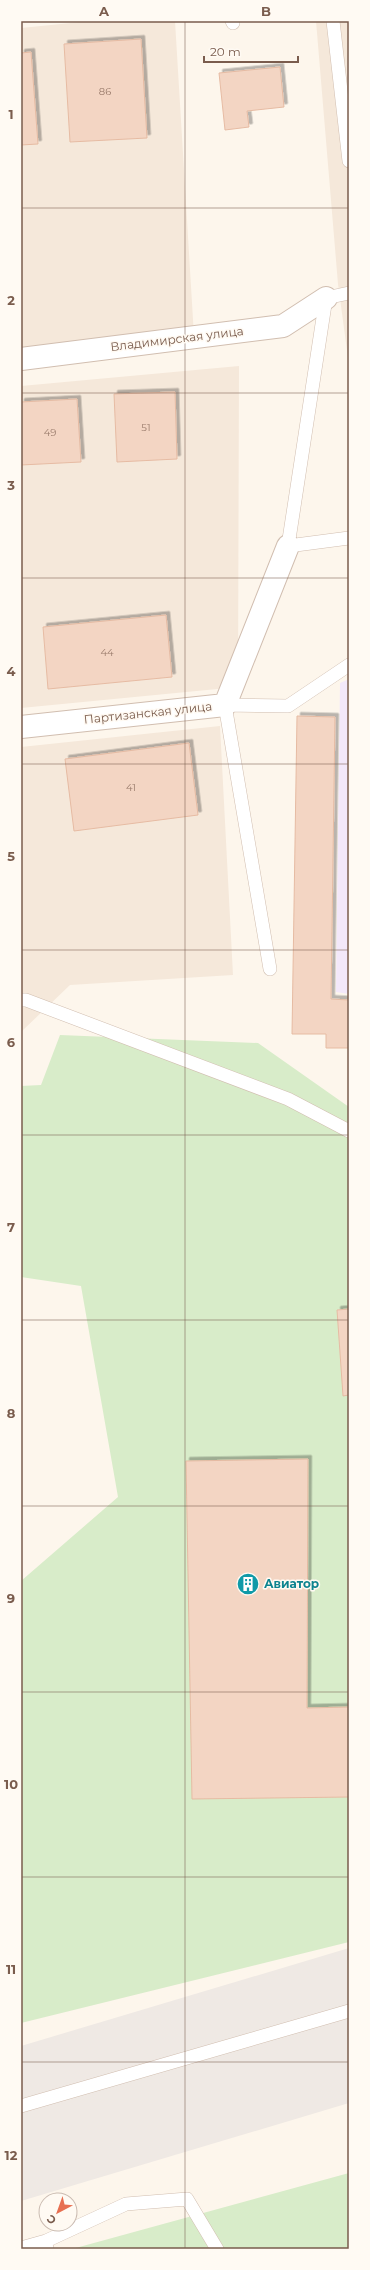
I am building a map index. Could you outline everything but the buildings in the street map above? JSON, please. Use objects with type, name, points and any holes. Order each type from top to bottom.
[{"type":"street","name":"Владимирская улица","points":[[21,359],[283,326],[326,298]]},
{"type":"street","name":"Партизанская улица","points":[[21,727],[225,705],[288,546]]},
{"type":"lane","points":[[333,21],[349,161]]},
{"type":"lane","points":[[349,293],[326,298],[288,546],[349,538]]},
{"type":"lane","points":[[270,969],[225,705],[288,706],[349,665]]},
{"type":"lane","points":[[21,1000],[26,1000],[288,1099],[349,1131]]},
{"type":"lane","points":[[21,2106],[349,2011]]},
{"type":"lane","points":[[21,2248],[47,2245],[126,2204],[186,2199],[217,2249]]},
{"type":"shaded area","points":[[91,21],[175,21],[194,336],[21,353],[21,28]]},
{"type":"shaded area","points":[[316,21],[349,21],[349,365],[338,284]]},
{"type":"shaded area","points":[[239,366],[238,687],[21,708],[21,386]]},
{"type":"shaded area","points":[[349,679],[349,994],[336,992],[340,683]]},
{"type":"shaded area","points":[[220,726],[233,975],[70,985],[21,1032],[21,747]]},
{"type":"shaded area","points":[[349,1948],[349,2103],[51,2192],[38,2192],[38,2196],[21,2201],[21,2046]]},
{"type":"green space","points":[[60,1035],[258,1043],[349,1107],[349,1942],[21,2023],[21,1581],[118,1497],[81,1286],[21,1277],[21,1086],[41,1085]]},
{"type":"green space","points":[[349,2173],[349,2249],[72,2249]]},
{"type":"place","name":"Авиатор","points":[[248,1584]]}]
